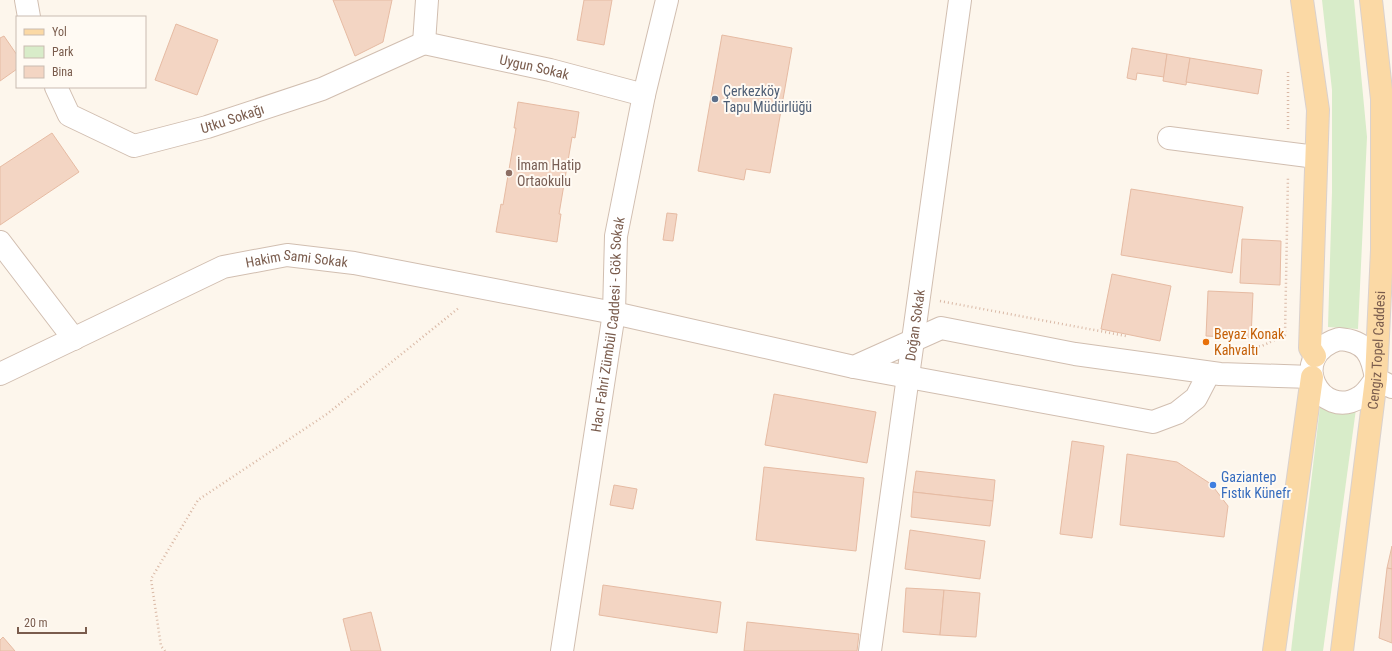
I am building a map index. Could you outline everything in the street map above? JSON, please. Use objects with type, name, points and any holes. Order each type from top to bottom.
[{"type":"main road","points":[[1274,651],[1313,367],[1310,348],[1318,110],[1302,0]]},
{"type":"main road","name":"Cengiz Topel Caddesi","points":[[1342,651],[1384,383],[1387,250],[1382,99],[1371,0]]},
{"type":"street","points":[[26,0],[29,16]]},
{"type":"street","points":[[424,43],[428,0]]},
{"type":"street","name":"Hacı Fahri Zümbül Caddesi - Gök Sokak","points":[[562,651],[614,313],[616,236],[644,95],[667,0]]},
{"type":"street","name":"Doğan Sokak","points":[[870,651],[960,0]]},
{"type":"street","name":"Utku Sokağı","points":[[56,88],[69,115],[134,146],[207,127],[322,89],[424,43]]},
{"type":"street","name":"Uygun Sokak","points":[[424,43],[550,70],[644,95]]},
{"type":"street","points":[[1169,138],[1316,157]]},
{"type":"street","points":[[0,242],[74,339]]},
{"type":"street","name":"Hakim Sami Sokak","points":[[0,374],[223,267],[287,255],[354,263],[614,313],[854,367],[1153,422],[1177,412],[1196,398],[1209,373]]},
{"type":"street","points":[[854,367],[941,328],[1075,354],[1209,373],[1313,367]]},
{"type":"street","points":[[1339,339],[1350,340],[1359,344],[1367,351],[1384,383],[1351,402],[1341,403],[1331,400],[1322,394],[1315,386],[1313,367],[1321,348],[1329,342],[1339,339]]},
{"type":"path","points":[[938,296],[938,301],[1130,337]]},
{"type":"path","points":[[165,651],[162,646],[151,579],[198,500],[327,414],[463,305]]},
{"type":"path","points":[[1222,350],[1262,346],[1285,335]]},
{"type":"green space","points":[[1322,0],[1354,0],[1367,137],[1358,329],[1328,327],[1332,192],[1332,90]]},
{"type":"green space","points":[[1320,407],[1356,409],[1323,651],[1291,651]]},
{"type":"building","points":[[333,0],[392,0],[383,42],[355,56]]},
{"type":"building","points":[[584,0],[612,0],[604,45],[577,40]]},
{"type":"building","points":[[176,24],[218,40],[197,95],[155,80]]},
{"type":"building","points":[[722,35],[792,48],[770,173],[746,169],[744,180],[698,171]]},
{"type":"building","points":[[4,36],[16,54],[16,70],[0,81],[0,38]]},
{"type":"building","points":[[1132,48],[1167,54],[1164,77],[1137,73],[1136,80],[1127,78]]},
{"type":"building","points":[[1167,54],[1190,58],[1186,85],[1163,81]]},
{"type":"building","points":[[1190,58],[1262,70],[1258,94],[1186,82]]},
{"type":"building","points":[[518,102],[579,112],[575,138],[572,137],[559,214],[561,214],[557,242],[496,232],[501,204],[503,205],[516,128],[514,128]]},
{"type":"building","points":[[52,133],[79,172],[0,225],[0,167]]},
{"type":"building","points":[[1131,189],[1243,207],[1232,273],[1121,255]]},
{"type":"building","points":[[667,213],[677,214],[673,241],[663,240]]},
{"type":"building","points":[[1242,239],[1281,241],[1280,285],[1240,283]]},
{"type":"building","points":[[1112,274],[1171,286],[1160,341],[1101,329]]},
{"type":"building","points":[[1208,291],[1253,293],[1251,338],[1206,336]]},
{"type":"building","points":[[774,394],[876,412],[867,463],[765,445]]},
{"type":"building","points":[[1072,441],[1104,446],[1092,538],[1060,534]]},
{"type":"building","points":[[1127,454],[1177,462],[1211,484],[1228,506],[1224,537],[1120,525]]},
{"type":"building","points":[[764,467],[864,478],[856,551],[756,540]]},
{"type":"building","points":[[916,471],[995,480],[993,501],[913,492]]},
{"type":"building","points":[[614,485],[637,489],[633,509],[610,505]]},
{"type":"building","points":[[913,492],[993,501],[990,526],[911,517]]},
{"type":"building","points":[[910,530],[985,541],[980,579],[905,569]]},
{"type":"building","points":[[1392,546],[1392,569],[1387,568]]},
{"type":"building","points":[[1387,568],[1392,569],[1392,643],[1379,638]]},
{"type":"building","points":[[603,585],[721,602],[717,633],[599,615]]},
{"type":"building","points":[[906,588],[944,590],[940,635],[903,632]]},
{"type":"building","points":[[944,590],[980,593],[976,637],[940,635]]},
{"type":"building","points":[[371,612],[381,651],[351,651],[343,619]]},
{"type":"building","points":[[747,622],[859,634],[857,651],[744,651]]},
{"type":"building","points":[[3,637],[15,651],[0,651],[0,640]]},
{"type":"place","name":"Çerkezköy Tapu Müdürlüğü","points":[[715,99]]},
{"type":"place","name":"İmam Hatip Ortaokulu","points":[[509,173]]},
{"type":"place","name":"Beyaz Konak Kahvaltı","points":[[1206,342]]},
{"type":"place","name":"Gaziantep Fıstık Künefr","points":[[1213,485]]}]
